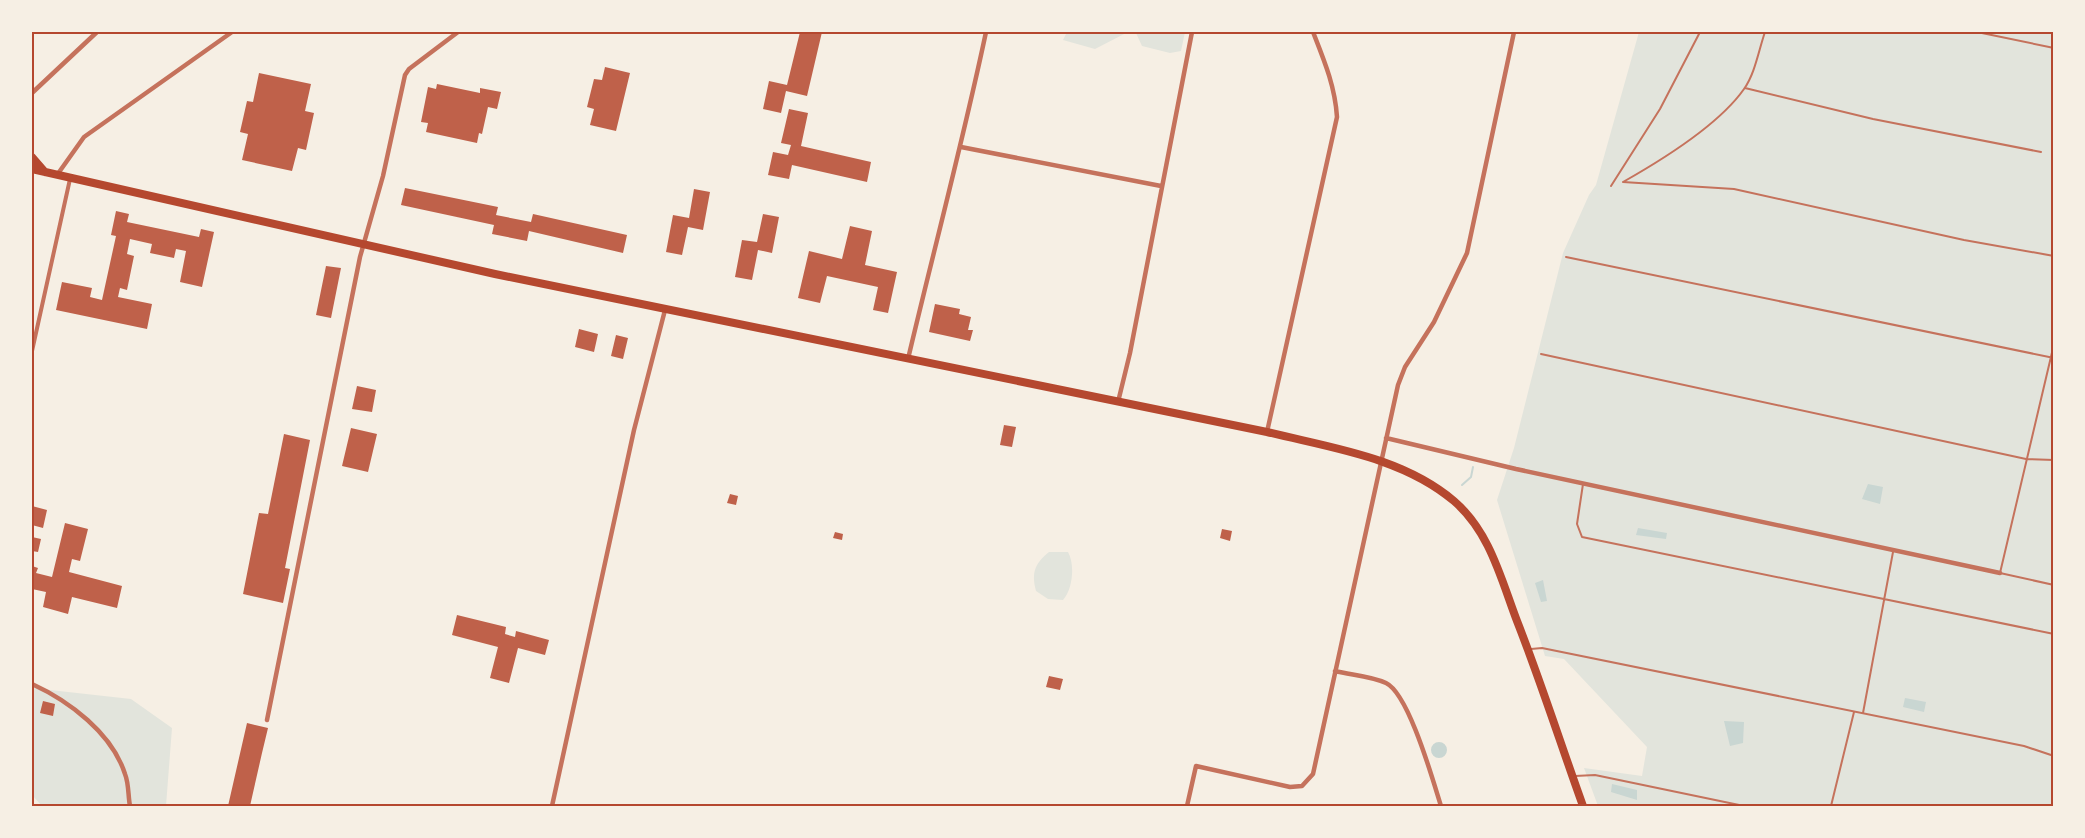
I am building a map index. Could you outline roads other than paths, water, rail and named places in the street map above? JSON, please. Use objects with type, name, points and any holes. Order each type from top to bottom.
[{"type":"main road","points":[[32,157],[45,172]]},
{"type":"main road","points":[[32,169],[363,246],[664,310],[1267,432],[1381,460],[1425,481],[1454,502],[1480,530],[1491,552],[1528,649],[1583,807]]},
{"type":"street","points":[[32,93],[97,32]]},
{"type":"street","points":[[57,175],[84,137],[232,32]]},
{"type":"street","points":[[267,720],[363,246],[383,176],[405,75],[409,69],[458,32]]},
{"type":"street","points":[[908,359],[961,147],[986,32]]},
{"type":"street","points":[[1118,402],[1130,353],[1192,32]]},
{"type":"street","points":[[1267,432],[1337,117],[1336,97],[1313,32]]},
{"type":"street","points":[[1187,807],[1196,766],[1285,787],[1302,786],[1313,774],[1381,460],[1405,366],[1434,322],[1467,253],[1485,178],[1514,32]]},
{"type":"street","points":[[961,147],[1161,186]]},
{"type":"street","points":[[32,351],[70,178]]},
{"type":"street","points":[[552,807],[634,430],[664,310]]},
{"type":"street","points":[[1386,438],[1583,484],[2000,573]]},
{"type":"street","points":[[1335,671],[1386,683],[1396,691],[1426,757],[1441,807]]},
{"type":"street","points":[[32,684],[55,694],[108,742],[126,775],[130,807]]},
{"type":"lane","points":[[1611,186],[1660,109],[1700,32]]},
{"type":"lane","points":[[1765,32],[1745,88],[1717,117],[1689,140],[1623,182],[1734,189],[1964,240],[2054,256]]},
{"type":"lane","points":[[1977,32],[2054,48]]},
{"type":"lane","points":[[1745,88],[1873,119],[2041,152]]},
{"type":"lane","points":[[1566,257],[2052,358]]},
{"type":"lane","points":[[2054,344],[2000,573],[2054,585]]},
{"type":"lane","points":[[1541,354],[2026,459],[2054,460]]},
{"type":"lane","points":[[1583,484],[1577,524],[1581,537],[2054,634]]},
{"type":"lane","points":[[1863,713],[1893,552]]},
{"type":"lane","points":[[1528,649],[1542,648],[1863,713],[2024,746],[2054,756]]},
{"type":"lane","points":[[1831,807],[1854,712]]},
{"type":"lane","points":[[1572,777],[1595,775],[1744,807]]},
{"type":"waterway","points":[[1462,485],[1471,477],[1473,467]]}]
